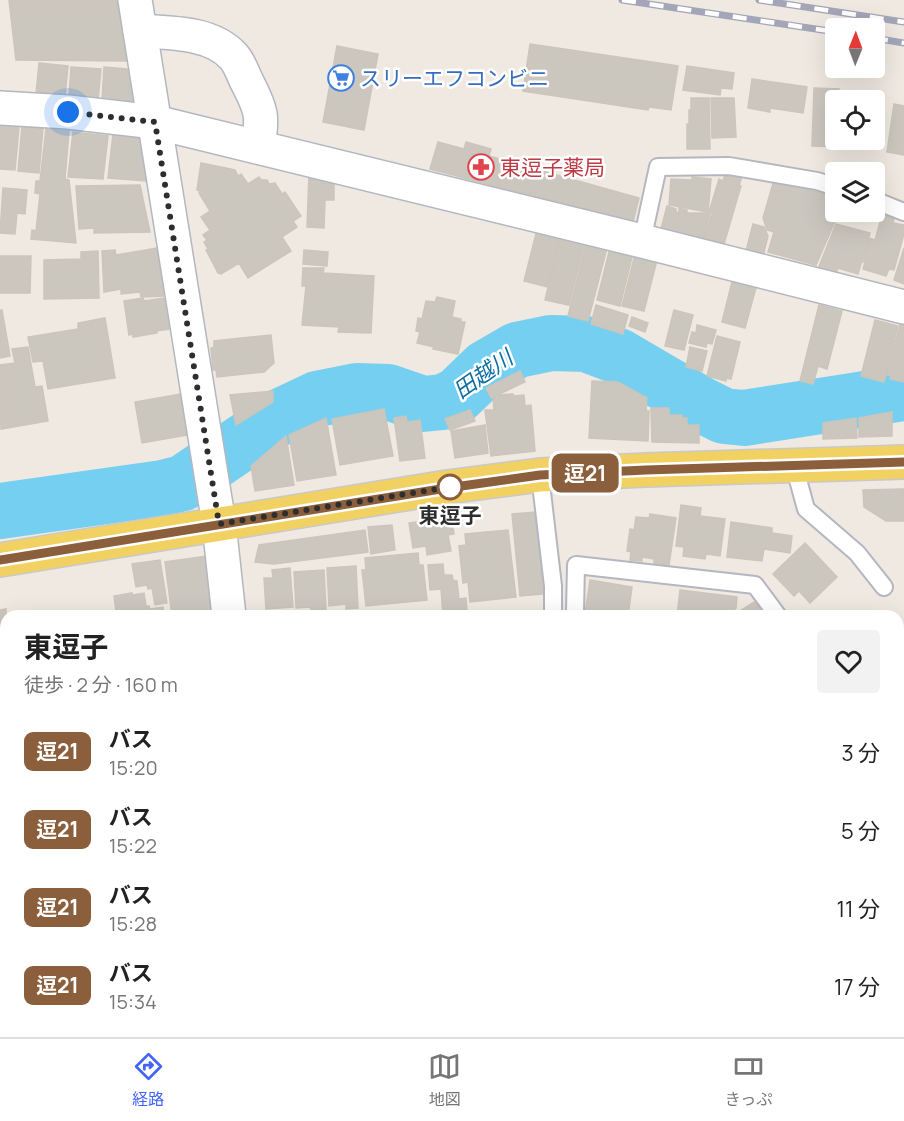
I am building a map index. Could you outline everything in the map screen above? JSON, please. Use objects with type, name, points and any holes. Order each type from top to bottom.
[{"type":"main road","points":[[0,560],[540,475],[904,462]]},
{"type":"street","points":[[228,610],[219,524],[138,15],[220,44],[235,57],[259,105],[262,123],[258,147]]},
{"type":"street","points":[[0,108],[68,112],[155,122],[904,307]]},
{"type":"lane","points":[[642,241],[658,167],[729,166],[798,177],[825,184]]},
{"type":"lane","points":[[885,204],[904,212]]},
{"type":"lane","points":[[794,465],[806,509],[857,553],[884,587]]},
{"type":"lane","points":[[540,475],[553,586],[553,610]]},
{"type":"lane","points":[[575,610],[576,565],[755,585],[774,610]]},
{"type":"building","points":[[9,0],[117,0],[127,61],[16,60]]},
{"type":"building","points":[[530,44],[678,66],[671,110],[649,107],[648,110],[523,91]]},
{"type":"building","points":[[337,46],[378,54],[364,130],[323,122]]},
{"type":"building","points":[[39,63],[68,66],[65,96],[36,94]]},
{"type":"building","points":[[687,66],[734,73],[732,89],[721,88],[720,95],[683,90]]},
{"type":"building","points":[[71,67],[101,69],[98,100],[69,97]]},
{"type":"building","points":[[104,67],[127,69],[136,104],[102,101]]},
{"type":"building","points":[[752,79],[807,87],[803,113],[770,108],[770,112],[748,108]]},
{"type":"building","points":[[814,88],[839,89],[825,90],[825,146],[812,146]]},
{"type":"building","points":[[691,98],[709,98],[710,149],[687,149],[687,124],[689,124]]},
{"type":"building","points":[[711,98],[734,98],[736,137],[712,138]]},
{"type":"building","points":[[894,104],[904,106],[904,155],[887,152]]},
{"type":"building","points":[[0,125],[19,127],[15,170],[0,169]]},
{"type":"building","points":[[22,126],[43,128],[39,173],[18,171]]},
{"type":"building","points":[[46,129],[69,131],[65,179],[69,180],[76,243],[31,239],[32,230],[36,231],[40,194],[35,193],[36,181],[40,181]]},
{"type":"building","points":[[73,132],[108,136],[103,179],[68,177]]},
{"type":"building","points":[[113,134],[140,137],[146,181],[108,178]]},
{"type":"building","points":[[438,142],[464,149],[466,142],[491,149],[489,156],[639,198],[633,222],[430,169]]},
{"type":"building","points":[[201,163],[235,170],[238,176],[241,174],[248,184],[259,177],[261,180],[267,180],[269,184],[275,183],[282,194],[285,192],[301,216],[293,221],[297,227],[282,237],[291,251],[248,278],[239,263],[221,274],[218,273],[204,242],[207,240],[203,235],[210,230],[201,217],[210,211],[200,191],[197,190]]},
{"type":"building","points":[[309,174],[334,181],[334,200],[325,200],[324,228],[307,227]]},
{"type":"building","points":[[725,174],[743,174],[724,244],[704,238],[719,179],[723,181]]},
{"type":"building","points":[[692,177],[711,179],[708,212],[669,205],[671,179],[692,180]]},
{"type":"building","points":[[774,180],[796,182],[794,186],[825,194],[825,222],[835,222],[816,265],[768,252],[774,232],[767,230],[763,218]]},
{"type":"building","points":[[140,185],[150,232],[94,233],[94,228],[79,229],[76,186]]},
{"type":"building","points":[[3,188],[27,190],[25,214],[17,213],[15,234],[0,233]]},
{"type":"building","points":[[667,206],[676,209],[679,213],[679,208],[687,210],[687,213],[710,213],[703,239],[661,229]]},
{"type":"building","points":[[885,216],[894,218],[893,223],[904,225],[904,234],[894,270],[889,269],[886,276],[863,269],[869,238],[875,240],[880,222],[885,222]]},
{"type":"building","points":[[753,224],[764,227],[768,236],[763,256],[746,251]]},
{"type":"building","points":[[836,224],[870,233],[858,274],[838,268],[836,274],[818,269]]},
{"type":"building","points":[[537,230],[561,236],[548,287],[524,281]]},
{"type":"building","points":[[561,235],[585,241],[569,305],[545,300]]},
{"type":"building","points":[[586,243],[607,248],[588,321],[568,316]]},
{"type":"building","points":[[157,248],[164,296],[141,297],[140,292],[121,294],[121,289],[104,292],[102,251],[115,250],[116,255]]},
{"type":"building","points":[[610,248],[633,253],[620,306],[597,300]]},
{"type":"building","points":[[904,248],[904,284],[894,280]]},
{"type":"building","points":[[304,250],[328,252],[327,266],[303,264]]},
{"type":"building","points":[[98,251],[99,298],[44,299],[44,260],[81,259],[81,252]]},
{"type":"building","points":[[635,254],[657,260],[644,311],[622,306]]},
{"type":"building","points":[[0,256],[31,256],[30,293],[0,293]]},
{"type":"building","points":[[303,268],[324,268],[323,273],[374,276],[371,333],[338,332],[339,327],[302,325],[306,286],[302,286]]},
{"type":"building","points":[[733,278],[757,284],[745,328],[722,322]]},
{"type":"building","points":[[437,297],[455,301],[452,317],[465,322],[458,354],[417,343],[420,332],[416,331],[418,318],[422,319],[426,301],[435,302]]},
{"type":"building","points":[[143,298],[144,301],[164,298],[169,329],[133,337],[133,334],[129,335],[124,301]]},
{"type":"building","points":[[596,305],[628,315],[623,334],[591,324]]},
{"type":"building","points":[[819,305],[842,311],[827,369],[818,366],[813,384],[800,381]]},
{"type":"building","points":[[0,310],[2,310],[10,356],[0,358]]},
{"type":"building","points":[[674,310],[693,315],[684,350],[665,346]]},
{"type":"building","points":[[632,317],[648,323],[645,332],[629,326]]},
{"type":"building","points":[[105,318],[115,378],[48,389],[43,361],[33,362],[28,337],[78,329],[78,323]]},
{"type":"building","points":[[875,320],[898,326],[884,382],[861,376]]},
{"type":"building","points":[[697,325],[716,330],[712,344],[707,343],[706,347],[689,343],[692,332],[696,333]]},
{"type":"building","points":[[900,325],[904,326],[904,382],[890,379],[891,376],[887,375]]},
{"type":"building","points":[[271,335],[274,363],[264,372],[217,377],[216,370],[213,370],[211,348],[214,347],[214,341]]},
{"type":"building","points":[[717,336],[740,342],[731,379],[726,378],[726,381],[707,376]]},
{"type":"building","points":[[28,347],[35,387],[42,386],[48,421],[1,429],[0,365],[15,363],[12,349]]},
{"type":"building","points":[[690,347],[707,351],[702,371],[686,367]]},
{"type":"building","points":[[520,371],[525,382],[491,398],[486,388]]},
{"type":"building","points":[[592,381],[618,382],[647,398],[648,441],[589,438]]},
{"type":"building","points":[[273,391],[273,402],[236,425],[230,395]]},
{"type":"building","points":[[180,394],[188,435],[142,443],[135,402]]},
{"type":"building","points":[[513,394],[514,396],[524,395],[525,406],[531,405],[535,451],[491,456],[485,410],[494,410],[493,398],[498,398],[498,395]]},
{"type":"building","points":[[651,408],[669,408],[669,415],[682,415],[682,418],[687,418],[687,425],[699,425],[699,443],[652,442]]},
{"type":"building","points":[[384,409],[393,456],[340,465],[332,419]]},
{"type":"building","points":[[470,410],[475,421],[450,430],[445,419]]},
{"type":"building","points":[[892,412],[892,436],[859,437],[859,418]]},
{"type":"building","points":[[406,416],[407,422],[420,420],[425,458],[400,461],[394,418]]},
{"type":"building","points":[[326,418],[336,475],[297,481],[289,435]]},
{"type":"building","points":[[856,418],[857,438],[823,439],[823,423]]},
{"type":"building","points":[[485,425],[488,453],[455,458],[451,431]]},
{"type":"building","points":[[286,436],[294,485],[255,491],[251,466]]},
{"type":"building","points":[[904,489],[904,521],[886,521],[864,507],[863,490]]},
{"type":"building","points":[[681,505],[701,508],[700,516],[725,519],[720,556],[706,554],[705,559],[683,556],[684,547],[676,546]]},
{"type":"building","points":[[536,512],[544,592],[520,596],[512,514]]},
{"type":"building","points":[[650,514],[676,518],[669,565],[654,563],[654,559],[642,557],[642,561],[630,560],[631,552],[627,551],[630,529],[634,530],[636,517],[649,518]]},
{"type":"building","points":[[451,516],[454,534],[448,535],[451,551],[427,555],[426,546],[413,548],[409,523]]},
{"type":"building","points":[[731,522],[772,528],[772,533],[792,536],[790,553],[764,549],[762,561],[727,557]]},
{"type":"building","points":[[392,525],[395,550],[371,554],[368,527]]},
{"type":"building","points":[[365,530],[368,552],[274,564],[255,562],[259,545]]},
{"type":"building","points":[[508,530],[516,597],[470,602],[468,582],[463,583],[459,546],[466,545],[465,534]]},
{"type":"building","points":[[805,543],[837,577],[810,603],[799,591],[794,596],[773,574]]},
{"type":"building","points":[[418,553],[419,565],[423,565],[427,600],[366,606],[362,570],[366,570],[365,558]]},
{"type":"building","points":[[207,556],[214,610],[171,610],[165,562]]},
{"type":"building","points":[[160,560],[167,603],[155,605],[152,588],[148,589],[147,585],[136,587],[132,564]]},
{"type":"building","points":[[443,564],[444,575],[452,575],[453,580],[457,581],[459,599],[466,598],[467,610],[443,610],[441,589],[430,590],[428,565]]},
{"type":"building","points":[[356,566],[358,608],[346,609],[346,604],[329,606],[327,568]]},
{"type":"building","points":[[290,568],[293,607],[266,609],[264,578],[273,578],[272,570]]},
{"type":"building","points":[[324,570],[326,609],[296,608],[294,572]]},
{"type":"building","points":[[590,580],[632,587],[629,610],[586,610]]},
{"type":"building","points":[[680,590],[737,597],[736,608],[734,610],[678,610]]},
{"type":"building","points":[[144,593],[146,606],[150,609],[163,607],[163,610],[116,610],[114,596]]},
{"type":"building","points":[[754,602],[755,604],[759,602],[764,610],[741,610]]},
{"type":"waterway","name":"田越川","points":[[0,511],[163,488],[183,483],[281,416],[317,399],[357,391],[388,392],[423,404],[443,402],[458,395],[486,368],[517,350],[551,343],[586,344],[618,356],[724,416],[744,418],[904,393]]},
{"type":"railway","points":[[622,0],[825,30]]},
{"type":"railway","points":[[759,0],[904,22]]},
{"type":"railway","points":[[885,40],[904,43]]},
{"type":"bus line","name":"逗21","points":[[0,560],[540,475],[904,462]]},
{"type":"place","name":"スリーエフコンビニ","points":[[341,78]]},
{"type":"place","name":"東逗子薬局","points":[[481,167]]},
{"type":"place","name":"東逗子","points":[[450,487]]},
{"type":"route","points":[[68,112],[155,122],[219,524],[450,487]]}]
